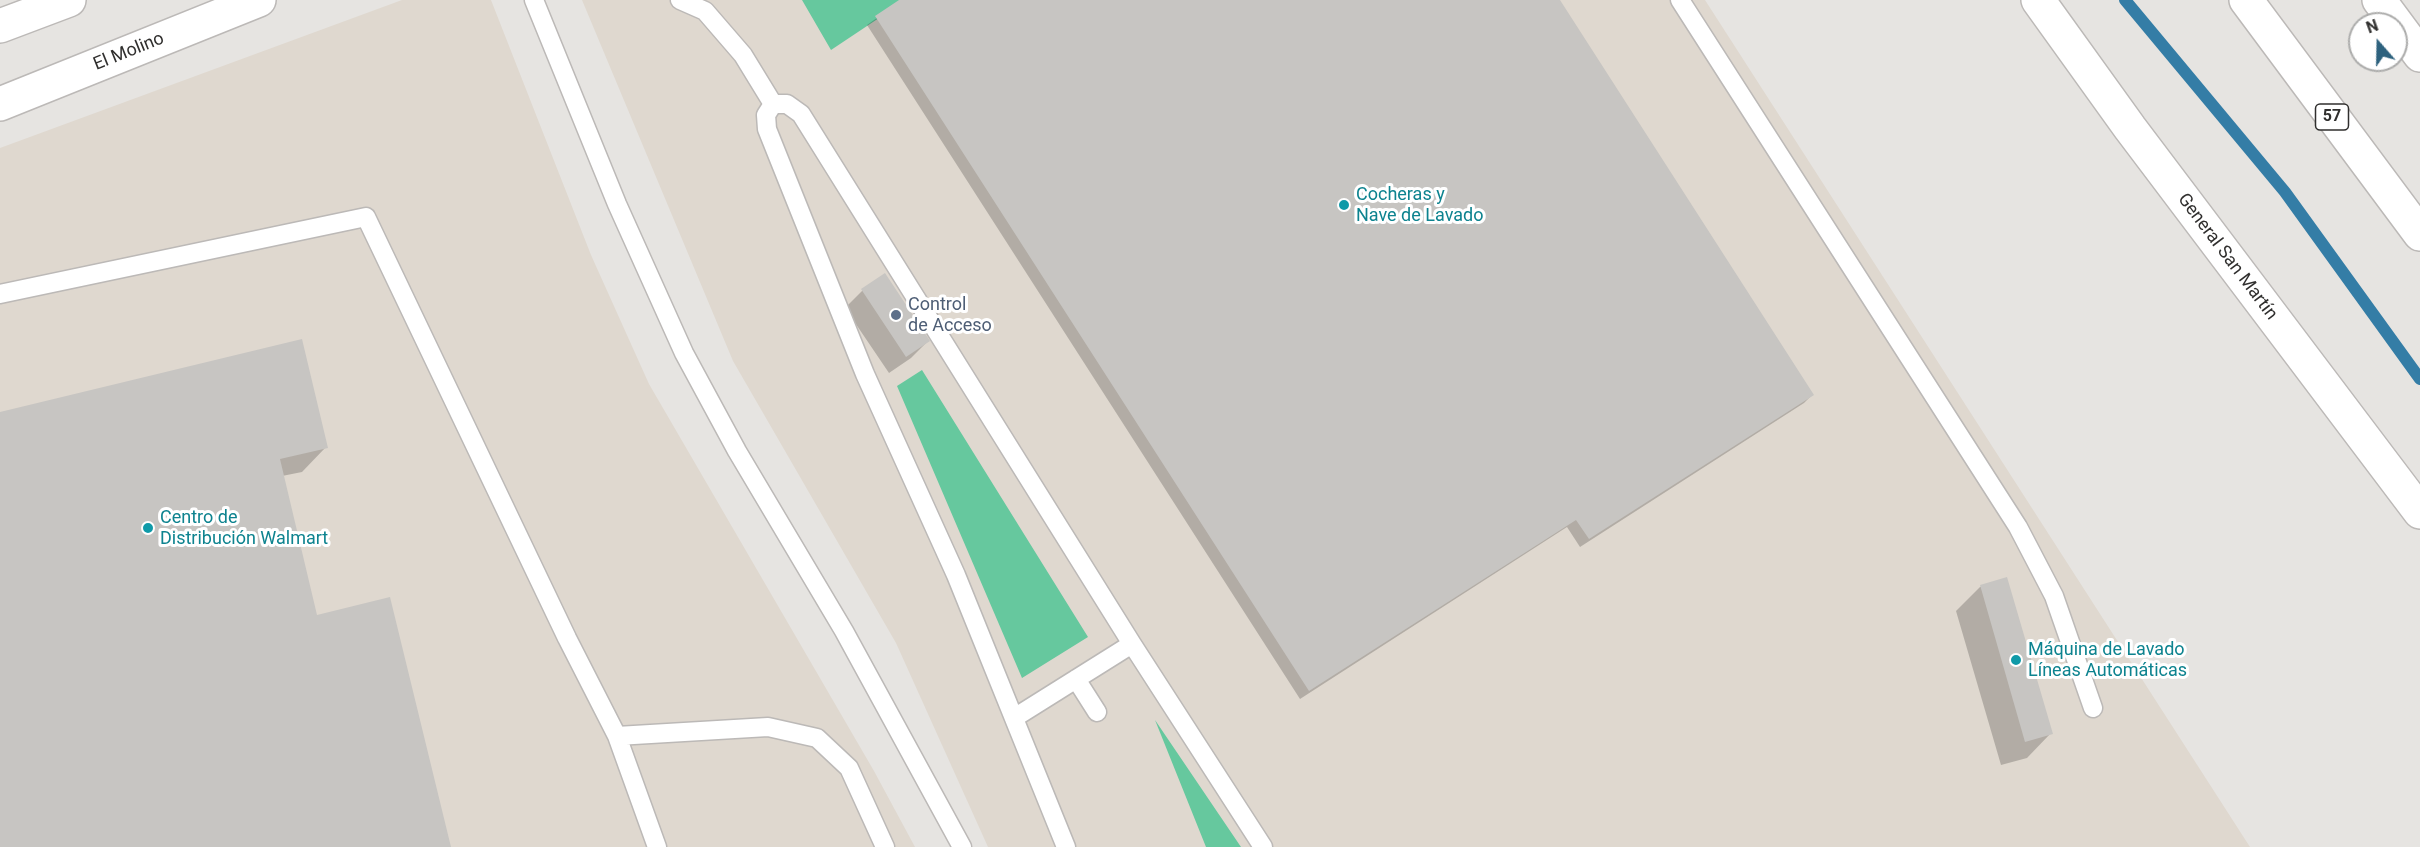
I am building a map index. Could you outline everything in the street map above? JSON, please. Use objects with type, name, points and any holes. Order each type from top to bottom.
[{"type":"main road","points":[[0,26],[69,0]]},
{"type":"main road","name":"El Molino","points":[[0,104],[259,0]]},
{"type":"main road","name":"General San Martín","points":[[2037,0],[2130,129],[2420,512]]},
{"type":"main road","name":"57","points":[[2246,0],[2420,234]]},
{"type":"main road","points":[[2379,0],[2420,55]]},
{"type":"lane","points":[[534,0],[617,204],[684,353],[738,451],[850,641],[962,847]]},
{"type":"lane","points":[[680,0],[707,6],[743,56],[773,104]]},
{"type":"lane","points":[[1680,0],[2018,527],[2054,596],[2093,708]]},
{"type":"lane","points":[[773,104],[787,104],[801,114],[1132,644],[1263,847]]},
{"type":"lane","points":[[773,104],[766,115],[767,129],[866,374],[956,575],[1066,847]]},
{"type":"lane","points":[[0,294],[366,217],[561,627],[617,736],[657,847]]},
{"type":"lane","points":[[1014,718],[1132,644]]},
{"type":"lane","points":[[1076,679],[1097,712]]},
{"type":"lane","points":[[617,736],[768,727],[817,738],[849,768],[885,847]]},
{"type":"shaded area","points":[[402,0],[491,0],[591,255],[649,384],[874,771],[915,847],[0,847],[0,148]]},
{"type":"shaded area","points":[[582,0],[1705,0],[2250,847],[988,847],[896,643],[733,361]]},
{"type":"green space","points":[[802,0],[906,0],[831,50]]},
{"type":"green space","points":[[922,370],[1088,637],[1022,678],[897,386]]},
{"type":"green space","points":[[1155,720],[1241,847],[1206,847]]},
{"type":"building","name":"Cocheras y Nave de Lavado","points":[[899,0],[1560,0],[1814,395],[1589,539],[1576,520],[1309,691],[875,16]]},
{"type":"building","name":"Control de Acceso","points":[[885,273],[930,341],[906,357],[861,289]]},
{"type":"building","name":"Centro de Distribución Walmart","points":[[302,339],[328,448],[280,459],[317,615],[390,597],[451,847],[0,847],[0,412]]},
{"type":"building","name":"Máquina de Lavado Líneas Automáticas","points":[[2007,577],[2053,734],[2025,742],[1980,585]]},
{"type":"waterway","points":[[2125,0],[2285,192],[2420,379]]},
{"type":"place","name":"Cocheras y Nave de Lavado","points":[[1344,205]]},
{"type":"place","name":"Control de Acceso","points":[[896,315]]},
{"type":"place","name":"Centro de Distribución Walmart","points":[[148,528]]},
{"type":"place","name":"Máquina de Lavado Líneas Automáticas","points":[[2016,660]]}]
